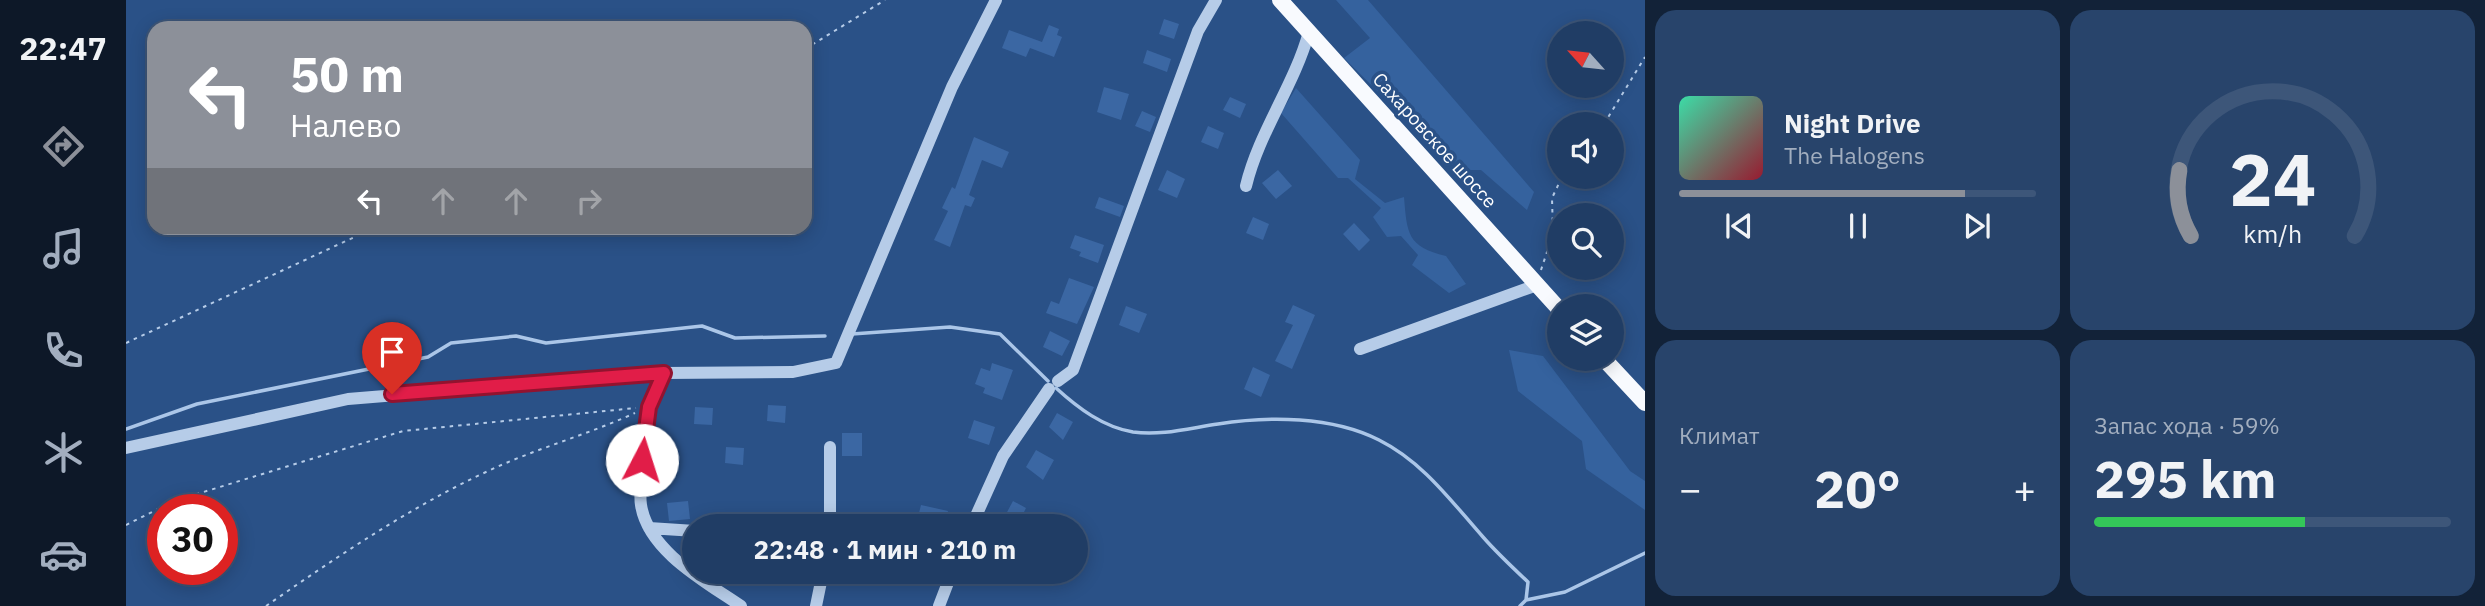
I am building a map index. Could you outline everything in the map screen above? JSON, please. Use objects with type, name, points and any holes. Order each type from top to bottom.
[{"type":"main road","name":"Сахаровское шоссе","points":[[1280,0],[1547,296]]},
{"type":"main road","points":[[1615,371],[1645,403]]},
{"type":"street","points":[[126,448],[348,399],[664,373],[793,372],[836,363],[952,87],[996,0]]},
{"type":"street","points":[[977,514],[1003,456],[1053,385],[1073,370],[1198,31],[1216,0]]},
{"type":"street","points":[[1246,186],[1253,156],[1302,55],[1308,32]]},
{"type":"street","points":[[1360,349],[1537,285]]},
{"type":"street","points":[[664,373],[649,407],[642,438],[641,505],[649,528],[667,551],[741,606]]},
{"type":"street","points":[[830,447],[830,514]]},
{"type":"street","points":[[649,528],[682,530]]},
{"type":"street","points":[[816,606],[821,584]]},
{"type":"street","points":[[939,606],[947,584]]},
{"type":"path","points":[[812,45],[885,0]]},
{"type":"path","points":[[1611,112],[1645,57]]},
{"type":"path","points":[[1537,285],[1553,234],[1552,198],[1556,189]]},
{"type":"path","points":[[126,343],[359,235]]},
{"type":"path","points":[[126,524],[174,501],[403,431],[649,407]]},
{"type":"path","points":[[266,606],[393,519],[488,471],[590,434],[649,407]]},
{"type":"shaded area","points":[[1336,0],[1368,0],[1534,192],[1527,210],[1481,170],[1457,170],[1344,58],[1370,38]]},
{"type":"shaded area","points":[[1296,88],[1360,160],[1355,179],[1385,203],[1404,197],[1408,229],[1416,243],[1446,256],[1466,284],[1449,293],[1412,265],[1418,255],[1401,236],[1387,237],[1373,217],[1381,208],[1348,178],[1338,178],[1281,113]]},
{"type":"shaded area","points":[[1509,350],[1543,356],[1547,361],[1547,371],[1554,371],[1630,471],[1645,481],[1645,510],[1586,469],[1582,441],[1518,391]]},
{"type":"building","points":[[1164,19],[1179,24],[1174,39],[1159,34]]},
{"type":"building","points":[[1049,25],[1059,29],[1057,35],[1062,37],[1054,57],[1030,48],[1026,57],[1002,48],[1009,30],[1042,42]]},
{"type":"building","points":[[1147,50],[1171,59],[1167,72],[1143,63]]},
{"type":"building","points":[[1104,87],[1129,94],[1121,120],[1097,112]]},
{"type":"building","points":[[1230,97],[1246,104],[1240,118],[1223,110]]},
{"type":"building","points":[[1142,111],[1156,117],[1150,132],[1135,126]]},
{"type":"building","points":[[1208,126],[1224,133],[1218,149],[1201,142]]},
{"type":"building","points":[[974,137],[1009,152],[1002,168],[982,160],[969,195],[975,198],[971,207],[965,205],[950,247],[934,240],[948,211],[942,208],[952,187],[955,189]]},
{"type":"building","points":[[1167,170],[1185,179],[1177,198],[1158,190]]},
{"type":"building","points":[[1278,170],[1292,186],[1276,199],[1262,183]]},
{"type":"building","points":[[1099,197],[1124,206],[1120,217],[1095,208]]},
{"type":"building","points":[[1253,217],[1269,224],[1263,240],[1246,233]]},
{"type":"building","points":[[1354,223],[1370,240],[1359,251],[1343,234]]},
{"type":"building","points":[[1075,235],[1104,245],[1098,263],[1079,256],[1081,252],[1070,248]]},
{"type":"building","points":[[1069,278],[1094,287],[1077,324],[1046,313],[1051,301],[1059,304]]},
{"type":"building","points":[[1293,305],[1315,315],[1292,369],[1275,361],[1293,325],[1285,322]]},
{"type":"building","points":[[1126,306],[1147,314],[1139,333],[1119,325]]},
{"type":"building","points":[[1050,331],[1070,341],[1062,356],[1043,347]]},
{"type":"building","points":[[992,363],[1013,370],[1002,400],[983,393],[985,388],[975,384],[981,368],[990,371]]},
{"type":"building","points":[[1253,367],[1270,375],[1261,397],[1244,389]]},
{"type":"building","points":[[768,405],[786,406],[785,423],[767,421]]},
{"type":"building","points":[[695,407],[713,408],[712,425],[694,424]]},
{"type":"building","points":[[1057,413],[1073,422],[1063,440],[1049,427]]},
{"type":"building","points":[[974,420],[995,427],[989,445],[968,438]]},
{"type":"building","points":[[842,433],[862,433],[862,456],[842,456]]},
{"type":"building","points":[[726,447],[744,448],[743,465],[725,463]]},
{"type":"building","points":[[1036,450],[1054,460],[1043,480],[1026,467]]},
{"type":"building","points":[[688,501],[689,514],[682,514],[682,520],[669,521],[667,503]]},
{"type":"building","points":[[1013,501],[1026,508],[1023,514],[1006,514]]},
{"type":"building","points":[[921,505],[948,511],[947,514],[919,514]]},
{"type":"waterway","points":[[126,429],[197,404],[428,357],[451,343],[516,336],[546,343],[702,326],[735,338],[825,336]]},
{"type":"waterway","points":[[852,334],[950,327],[1000,334],[1048,381]]},
{"type":"waterway","points":[[1056,388],[1092,416],[1111,426],[1133,432],[1165,432],[1237,421],[1279,419],[1341,426],[1379,440],[1423,471],[1528,582],[1526,600]]},
{"type":"waterway","points":[[1520,606],[1526,600],[1565,592],[1645,553]]},
{"type":"route","points":[[392,394],[664,373],[649,407],[642,438],[642,460]]}]
